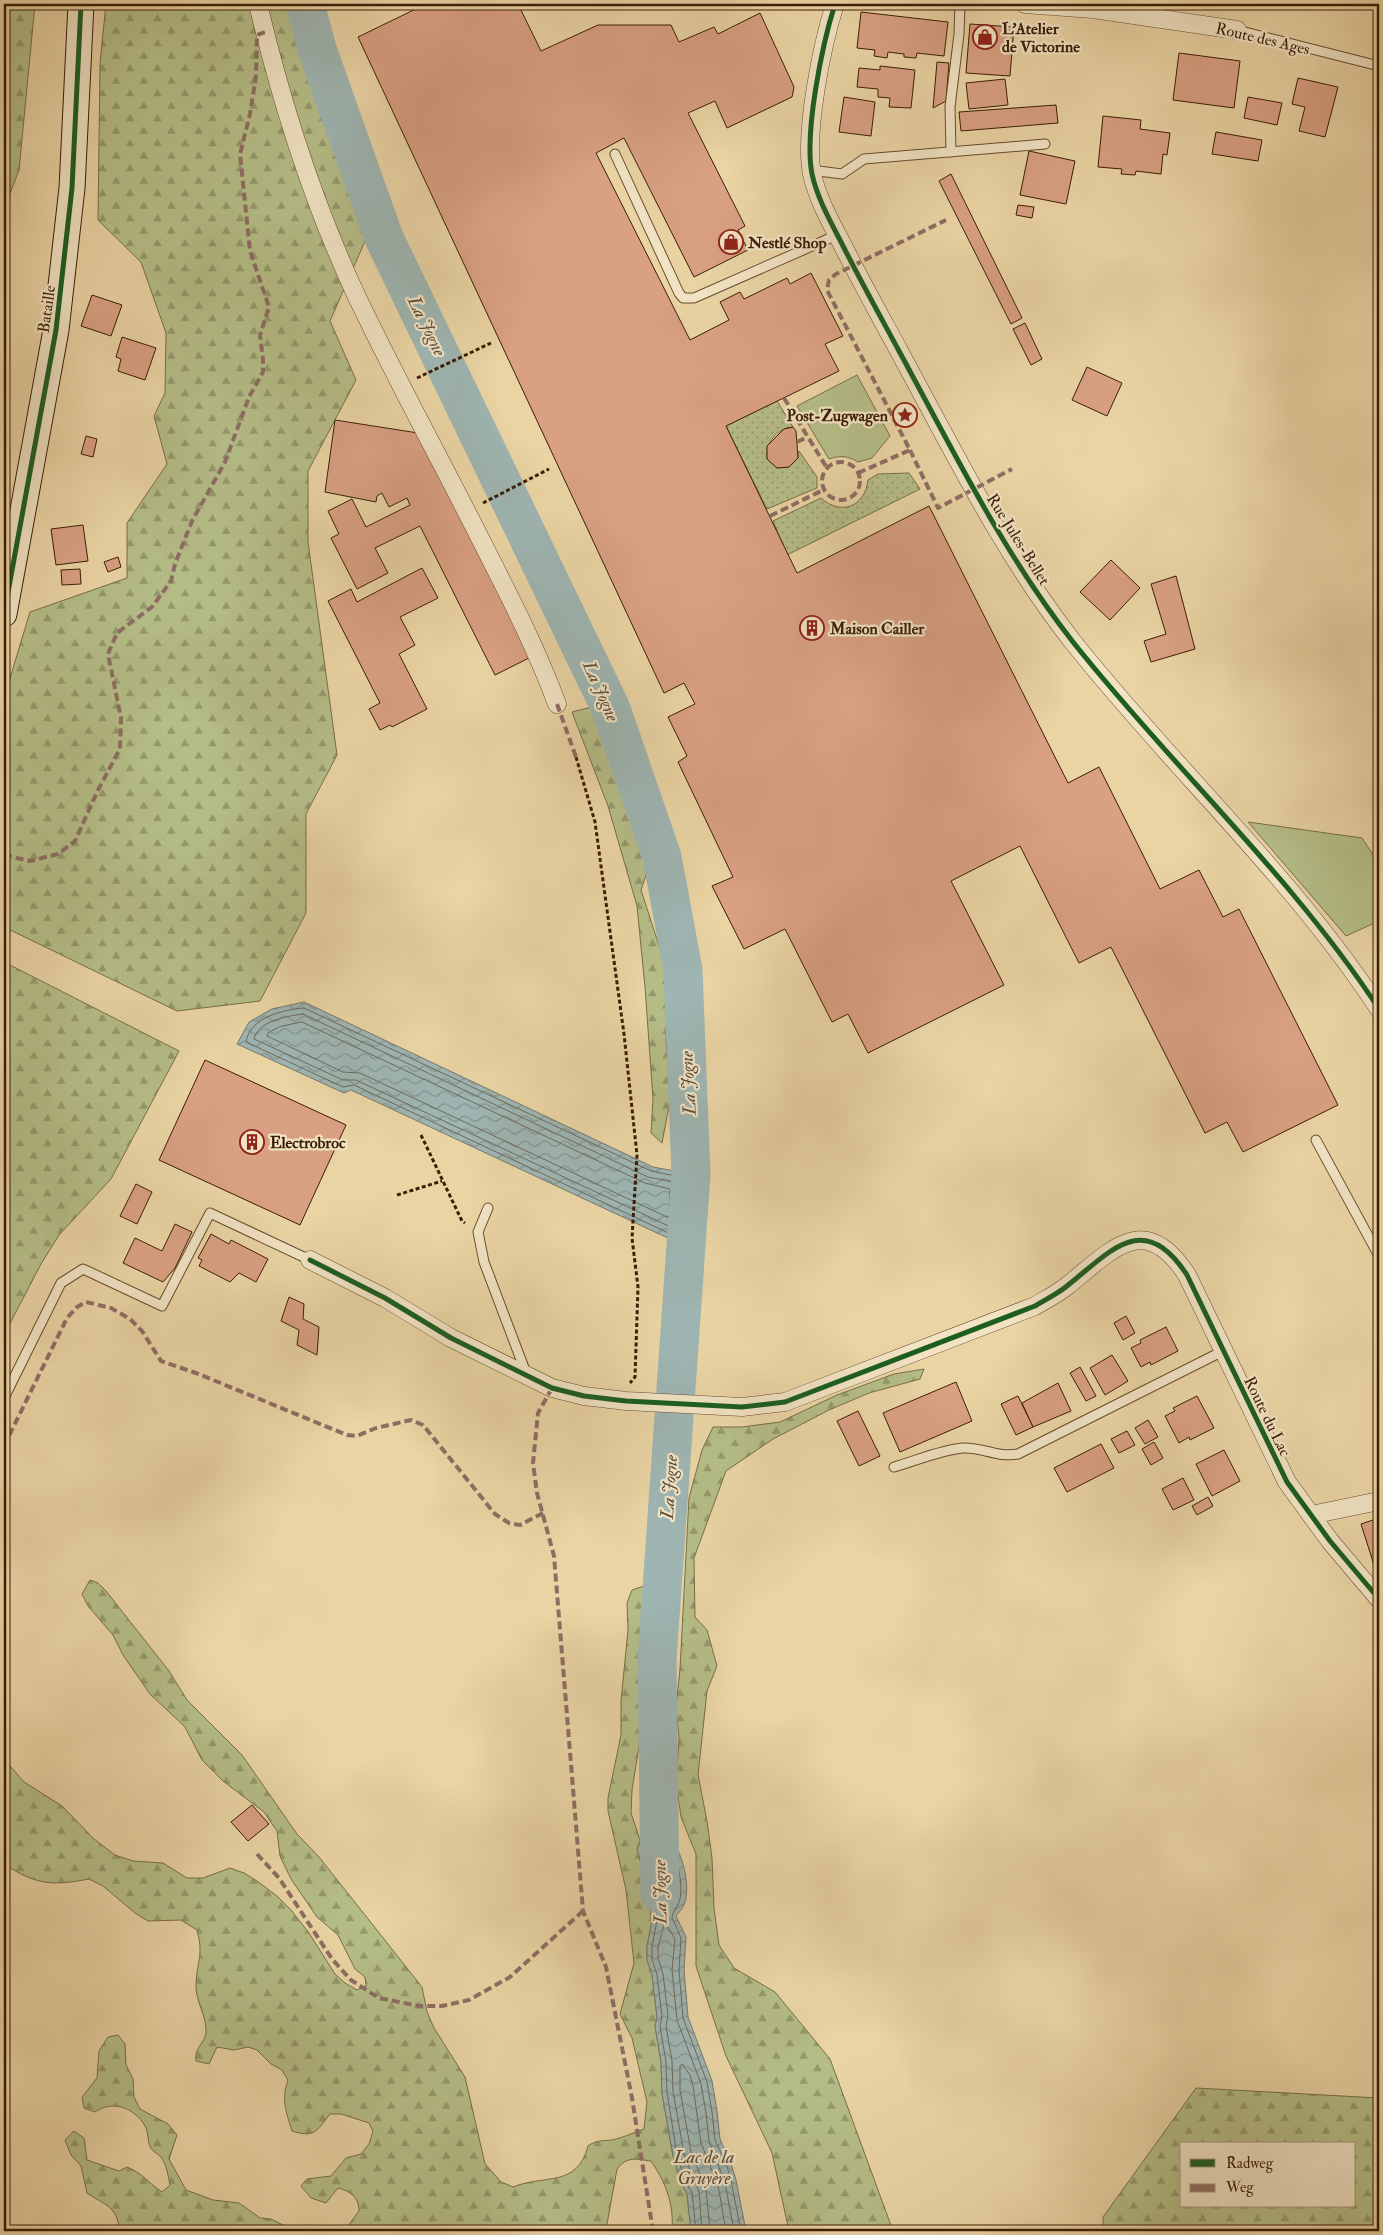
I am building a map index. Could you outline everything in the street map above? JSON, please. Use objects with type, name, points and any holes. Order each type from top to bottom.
[{"type":"main road","name":"Bataille","points":[[4,614],[56,330],[71,208],[82,4]]},
{"type":"street","points":[[258,4],[277,82],[292,131],[357,296],[530,636],[556,704]]},
{"type":"street","name":"Rue Jules-Bellet","points":[[835,4],[816,96],[811,137],[812,170],[819,196],[837,235],[992,522],[1046,605],[1073,641],[1169,756],[1328,937],[1379,1009]]},
{"type":"street","name":"Route des Ages","points":[[1025,4],[1091,6],[1237,30]]},
{"type":"street","name":"Route du Lac","points":[[526,1373],[552,1388],[584,1396],[626,1401],[727,1407],[761,1406],[785,1402],[1035,1306],[1064,1288],[1116,1246],[1129,1241],[1147,1240],[1166,1248],[1179,1262],[1187,1275],[1280,1470],[1330,1541],[1379,1599]]},
{"type":"street","points":[[310,1260],[385,1298],[451,1338],[526,1373]]},
{"type":"street","points":[[1311,1515],[1379,1501]]},
{"type":"lane","points":[[951,152],[950,107],[959,34],[960,4]]},
{"type":"lane","name":"Route des Ages","points":[[1237,30],[1379,66]]},
{"type":"lane","points":[[812,170],[842,174],[864,159],[1045,144]]},
{"type":"lane","points":[[615,154],[679,294],[683,298],[694,298],[837,235]]},
{"type":"lane","points":[[1316,1140],[1379,1256]]},
{"type":"lane","points":[[488,1208],[478,1232],[488,1275],[526,1373]]},
{"type":"lane","points":[[4,1398],[61,1283],[83,1269],[162,1306],[210,1213],[310,1260]]},
{"type":"lane","points":[[894,1467],[955,1449],[974,1449],[1007,1456],[1018,1454],[1223,1351]]},
{"type":"path","points":[[413,380],[491,342]]},
{"type":"path","points":[[480,504],[549,470]]},
{"type":"path","points":[[576,758],[595,822],[624,1034],[637,1155],[632,1238],[638,1287],[635,1377]]},
{"type":"path","points":[[421,1135],[462,1222],[478,1232]]},
{"type":"path","points":[[397,1195],[442,1181]]},
{"type":"green space","points":[[4,4],[35,4],[19,170],[4,209]]},
{"type":"green space","points":[[106,4],[297,4],[373,223],[330,321],[356,380],[308,471],[308,542],[337,755],[306,814],[306,913],[260,1001],[177,1011],[4,927],[4,698],[30,612],[127,578],[127,523],[167,464],[154,416],[165,393],[166,333],[141,262],[98,220],[100,63]]},
{"type":"green space","points":[[857,375],[890,436],[872,458],[858,462],[844,457],[829,459],[797,406]]},
{"type":"green space","points":[[777,401],[793,427],[782,430],[773,438],[768,448],[767,459],[777,468],[789,467],[798,458],[799,451],[817,477],[817,488],[767,509],[726,426]]},
{"type":"green space","points":[[909,473],[920,489],[787,555],[773,521],[821,498],[836,507],[851,506],[862,497],[868,480],[878,474]]},
{"type":"green space","points":[[600,705],[617,732],[654,851],[641,890],[663,958],[667,994],[666,1042],[671,1096],[662,1143],[651,1133],[653,1099],[637,906],[608,806],[572,712]]},
{"type":"green space","points":[[1248,822],[1362,838],[1379,864],[1379,921],[1346,936]]},
{"type":"green space","points":[[4,962],[179,1051],[111,1179],[59,1235],[41,1264],[4,1335]]},
{"type":"green space","points":[[924,1369],[920,1379],[869,1393],[829,1410],[773,1439],[726,1471],[694,1558],[695,1617],[707,1630],[717,1666],[707,1691],[698,1775],[712,1858],[714,1908],[719,1945],[734,1968],[775,1992],[830,2059],[893,2231],[789,2231],[772,2153],[726,2056],[696,1966],[696,1854],[681,1817],[676,1782],[679,1739],[676,1707],[680,1669],[689,1498],[702,1450],[713,1427],[742,1427],[780,1422],[837,1395],[894,1374]]},
{"type":"green space","points":[[90,1580],[98,1583],[106,1591],[169,1671],[187,1700],[242,1755],[297,1834],[319,1857],[422,1987],[427,2012],[434,2028],[465,2077],[485,2164],[501,2182],[513,2187],[568,2174],[583,2159],[588,2146],[591,2144],[616,2139],[644,2129],[647,2102],[632,2038],[620,2014],[634,1963],[626,1890],[608,1811],[608,1798],[621,1735],[621,1701],[628,1630],[627,1603],[632,1590],[644,1586],[647,1611],[639,1654],[643,1684],[643,1721],[632,1790],[631,1813],[640,1840],[637,1849],[644,1874],[652,1921],[647,1946],[647,1960],[652,1975],[657,2017],[655,2026],[661,2062],[662,2093],[673,2156],[687,2194],[691,2231],[672,2231],[672,2212],[668,2194],[661,2177],[651,2161],[636,2159],[624,2162],[617,2169],[607,2224],[602,2231],[340,2231],[348,2226],[359,2211],[356,2198],[338,2188],[326,2203],[311,2198],[301,2186],[307,2179],[331,2176],[346,2158],[361,2154],[369,2144],[373,2131],[369,2123],[341,2114],[330,2114],[314,2132],[306,2134],[292,2131],[286,2112],[285,2093],[288,2080],[282,2070],[271,2064],[257,2050],[248,2047],[234,2050],[217,2047],[209,2064],[196,2061],[196,2052],[206,2033],[205,2020],[196,1990],[200,1952],[197,1930],[181,1920],[148,1921],[135,1913],[103,1886],[89,1879],[65,1883],[45,1882],[35,1880],[4,1864],[4,1759],[24,1782],[62,1806],[94,1839],[115,1855],[133,1861],[163,1863],[187,1878],[203,1878],[230,1868],[244,1873],[257,1881],[277,1896],[291,1910],[309,1933],[335,1974],[357,1990],[366,1986],[365,1977],[355,1969],[338,1935],[317,1917],[291,1879],[280,1856],[277,1831],[264,1812],[223,1781],[202,1760],[185,1727],[150,1694],[123,1655],[113,1635],[88,1606],[82,1594]]},
{"type":"green space","points":[[118,2035],[125,2044],[126,2065],[133,2079],[134,2097],[140,2109],[168,2124],[177,2135],[169,2159],[186,2190],[213,2200],[239,2203],[260,2218],[271,2219],[285,2226],[287,2231],[120,2231],[113,2211],[87,2193],[81,2166],[71,2155],[65,2140],[74,2131],[84,2138],[87,2160],[119,2171],[127,2167],[138,2173],[162,2192],[170,2185],[164,2163],[160,2156],[151,2148],[146,2128],[135,2114],[122,2107],[115,2106],[108,2106],[95,2112],[84,2108],[82,2097],[97,2078],[99,2051],[108,2037]]},
{"type":"green space","points":[[1196,2088],[1379,2098],[1379,2231],[1103,2231],[1103,2217]]},
{"type":"water","points":[[304,1002],[653,1167],[691,1174],[687,1247],[351,1090],[344,1093],[237,1044],[249,1022],[272,1009]]},
{"type":"water","name":"Lac de la Gruyère","points":[[641,1840],[671,1840],[682,1861],[687,1887],[684,1906],[676,1916],[686,1937],[684,1970],[688,2017],[712,2081],[720,2139],[736,2180],[746,2231],[691,2231],[687,2194],[673,2156],[662,2093],[661,2062],[655,2026],[657,2017],[652,1975],[647,1960],[647,1946],[652,1921],[644,1874],[637,1849]]},
{"type":"building","name":"Maison Cailler","points":[[426,4],[518,4],[541,51],[598,25],[671,25],[679,42],[714,27],[718,34],[760,13],[794,87],[792,97],[727,128],[715,101],[688,113],[745,226],[738,230],[748,250],[694,277],[624,138],[596,153],[690,340],[729,320],[720,302],[740,292],[744,299],[787,278],[790,284],[811,273],[843,336],[825,344],[839,371],[726,426],[797,573],[929,506],[1068,783],[1099,767],[1160,889],[1199,870],[1223,917],[1239,909],[1338,1105],[1243,1152],[1227,1122],[1205,1133],[1111,947],[1079,963],[1020,846],[951,881],[1004,985],[868,1053],[848,1014],[832,1022],[785,929],[744,949],[712,886],[733,877],[678,762],[687,756],[668,717],[695,704],[684,683],[664,693],[358,37]]},
{"type":"building","points":[[861,12],[948,22],[944,56],[917,53],[916,58],[904,57],[904,54],[888,52],[887,58],[874,56],[875,50],[857,48]]},
{"type":"building","points":[[970,24],[1014,27],[1010,76],[966,73]]},
{"type":"building","points":[[1179,53],[1240,61],[1234,108],[1173,100]]},
{"type":"building","points":[[937,62],[949,63],[946,101],[933,108]]},
{"type":"building","points":[[880,66],[915,70],[911,108],[889,107],[890,98],[878,97],[878,89],[857,87],[859,68],[880,70]]},
{"type":"building","points":[[1298,78],[1338,87],[1325,137],[1299,131],[1305,107],[1292,104]]},
{"type":"building","points":[[1005,79],[1008,105],[969,109],[966,83]]},
{"type":"building","points":[[844,97],[875,102],[871,136],[839,132]]},
{"type":"building","points":[[1248,97],[1282,103],[1277,125],[1244,118]]},
{"type":"building","points":[[1056,105],[1058,123],[961,131],[959,112]]},
{"type":"building","points":[[1103,116],[1141,120],[1140,129],[1170,133],[1167,155],[1163,154],[1161,174],[1136,171],[1135,175],[1121,174],[1122,169],[1098,167]]},
{"type":"building","points":[[1216,132],[1262,140],[1258,161],[1212,154]]},
{"type":"building","points":[[1029,151],[1075,161],[1066,204],[1020,195]]},
{"type":"building","points":[[951,174],[1022,318],[1011,324],[939,181]]},
{"type":"building","points":[[1018,205],[1034,207],[1032,218],[1016,215]]},
{"type":"building","points":[[92,295],[122,305],[111,336],[81,326]]},
{"type":"building","points":[[1025,323],[1042,359],[1031,365],[1013,329]]},
{"type":"building","points":[[122,337],[156,348],[145,380],[118,371],[121,359],[116,357]]},
{"type":"building","points":[[1087,367],[1122,383],[1107,416],[1072,400]]},
{"type":"building","points":[[335,420],[418,433],[531,657],[495,675],[420,526],[375,548],[388,573],[357,589],[331,538],[339,534],[328,511],[352,499],[366,527],[410,505],[407,498],[389,507],[382,493],[377,496],[376,502],[325,492]]},
{"type":"building","points":[[793,427],[796,431],[798,458],[789,467],[777,468],[767,459],[767,446],[784,429]]},
{"type":"building","points":[[86,436],[97,439],[93,457],[81,454]]},
{"type":"building","points":[[83,525],[88,561],[56,565],[51,529]]},
{"type":"building","points":[[118,557],[121,567],[108,572],[104,562]]},
{"type":"building","points":[[1111,560],[1140,588],[1110,620],[1080,592]]},
{"type":"building","points":[[422,568],[438,598],[400,617],[415,645],[399,654],[427,709],[392,727],[390,725],[380,730],[369,709],[380,703],[328,601],[351,589],[357,602]]},
{"type":"building","points":[[80,569],[81,584],[62,585],[61,570]]},
{"type":"building","points":[[1176,576],[1195,649],[1151,662],[1144,641],[1166,634],[1151,584]]},
{"type":"building","name":"Electrobroc","points":[[205,1060],[346,1125],[300,1225],[159,1160]]},
{"type":"building","points":[[136,1184],[152,1192],[137,1224],[120,1216]]},
{"type":"building","points":[[175,1224],[192,1232],[175,1268],[163,1282],[123,1263],[135,1238],[162,1251]]},
{"type":"building","points":[[211,1234],[229,1244],[231,1240],[268,1259],[256,1282],[239,1273],[230,1282],[199,1266],[202,1260],[198,1258]]},
{"type":"building","points":[[289,1297],[304,1304],[303,1319],[319,1327],[317,1355],[297,1345],[299,1330],[281,1321]]},
{"type":"building","points":[[1126,1316],[1135,1333],[1123,1340],[1114,1323]]},
{"type":"building","points":[[1166,1327],[1178,1351],[1151,1365],[1150,1362],[1141,1367],[1131,1348],[1141,1343],[1140,1340]]},
{"type":"building","points":[[1112,1355],[1128,1381],[1105,1395],[1090,1368]]},
{"type":"building","points":[[1080,1367],[1096,1396],[1086,1401],[1070,1373]]},
{"type":"building","points":[[956,1382],[972,1421],[900,1452],[883,1413]]},
{"type":"building","points":[[1058,1383],[1071,1411],[1033,1427],[1022,1403]]},
{"type":"building","points":[[1018,1396],[1033,1427],[1016,1435],[1001,1404]]},
{"type":"building","points":[[1197,1396],[1214,1428],[1190,1440],[1189,1437],[1179,1443],[1165,1416],[1175,1411],[1173,1408]]},
{"type":"building","points":[[858,1411],[880,1456],[859,1466],[837,1421]]},
{"type":"building","points":[[1148,1420],[1158,1437],[1145,1444],[1135,1428]]},
{"type":"building","points":[[1127,1431],[1135,1445],[1119,1453],[1111,1439]]},
{"type":"building","points":[[1154,1442],[1163,1458],[1151,1465],[1142,1449]]},
{"type":"building","points":[[1101,1444],[1114,1468],[1067,1492],[1054,1468]]},
{"type":"building","points":[[1224,1450],[1240,1481],[1212,1496],[1196,1464]]},
{"type":"building","points":[[1183,1478],[1194,1500],[1173,1510],[1162,1489]]},
{"type":"building","points":[[1208,1497],[1213,1506],[1197,1515],[1192,1506]]},
{"type":"building","points":[[1379,1518],[1379,1563],[1374,1565],[1361,1524]]},
{"type":"building","points":[[252,1805],[269,1824],[248,1841],[231,1822]]},
{"type":"waterway","name":"La Jogne","points":[[305,4],[317,49],[384,238],[611,709],[662,857],[683,970],[691,1174],[657,1660],[660,1894]]},
{"type":"marked path","points":[[4,855],[30,861],[58,854],[75,841],[98,790],[120,749],[121,718],[108,654],[117,633],[152,607],[171,581],[175,564],[192,521],[225,462],[249,397],[263,372],[260,335],[269,307],[250,251],[240,154],[250,114],[256,76],[257,35],[265,32]]},
{"type":"marked path","points":[[858,473],[910,450],[827,290],[829,280],[836,274],[946,220]]},
{"type":"marked path","points":[[784,398],[827,468]]},
{"type":"marked path","points":[[797,442],[808,437]]},
{"type":"marked path","points":[[910,450],[938,508],[1012,469]]},
{"type":"marked path","points":[[841,462],[855,467],[860,481],[855,495],[841,500],[827,495],[822,481],[827,467],[841,462]]},
{"type":"marked path","points":[[770,516],[823,490]]},
{"type":"marked path","points":[[557,704],[576,757]]},
{"type":"marked path","points":[[4,1446],[67,1318],[77,1307],[86,1302],[111,1308],[130,1319],[142,1331],[161,1361],[196,1373],[347,1435],[357,1436],[376,1428],[411,1420],[423,1425],[495,1514],[509,1523],[520,1525],[543,1513]]},
{"type":"marked path","points":[[552,1388],[538,1413],[533,1463],[537,1493],[554,1556],[583,1911],[606,1967],[632,2098],[653,2231]]},
{"type":"marked path","points":[[257,1854],[279,1878],[332,1959],[351,1980],[379,1998],[419,2006],[442,2006],[469,2000],[510,1977],[583,1911]]},
{"type":"cycle path","points":[[4,614],[56,330],[72,188],[81,4]]},
{"type":"cycle path","points":[[835,4],[820,65],[812,113],[810,157],[814,183],[847,254],[959,463],[1001,537],[1073,642],[1150,733],[1270,867],[1345,960],[1379,1009]]},
{"type":"cycle path","points":[[310,1260],[385,1298],[451,1338],[552,1388],[584,1396],[626,1401],[742,1407],[785,1402],[1035,1306],[1063,1289],[1113,1250],[1127,1243],[1142,1240],[1156,1244],[1171,1255],[1187,1275],[1287,1482],[1330,1541],[1379,1599]]},
{"type":"place","name":"L'Atelier de Victorine","points":[[985,37]]},
{"type":"place","name":"Nestlé Shop","points":[[731,242]]},
{"type":"place","name":"Post-Zugwagen","points":[[905,415]]},
{"type":"place","name":"Maison Cailler","points":[[812,628]]},
{"type":"place","name":"Electrobroc","points":[[252,1142]]}]
